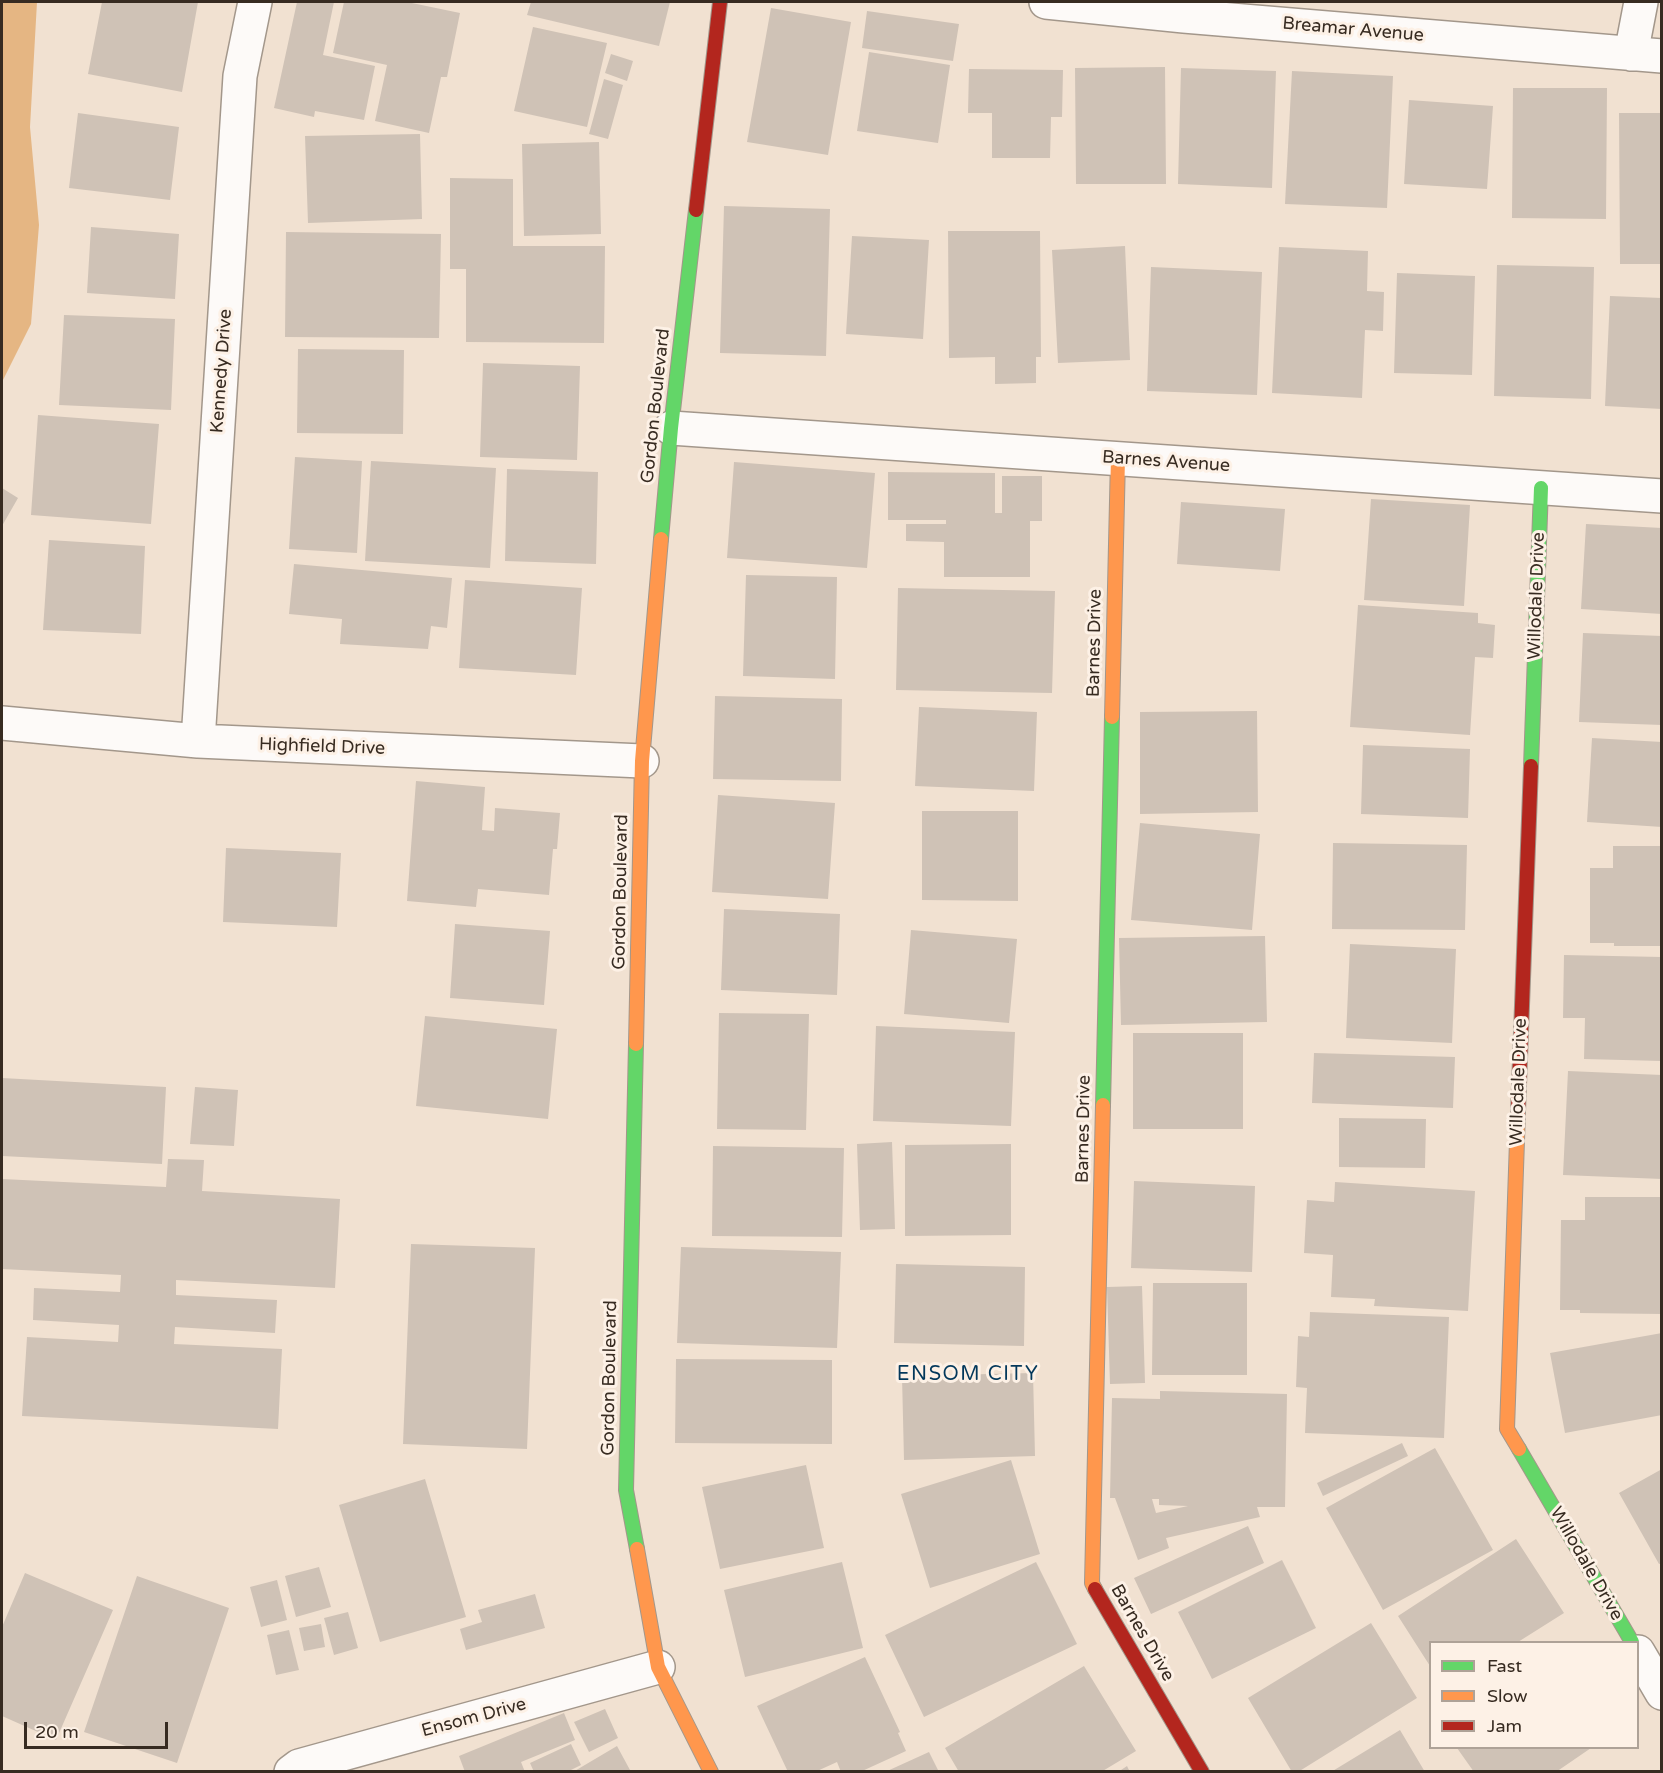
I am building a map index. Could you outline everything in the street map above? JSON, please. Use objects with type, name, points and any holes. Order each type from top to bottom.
[{"type":"street","name":"Kennedy Drive","points":[[198,741],[240,76],[255,2]]},
{"type":"street","name":"Gordon Boulevard","points":[[711,1772],[658,1667],[626,1490],[642,760],[670,428],[720,2]]},
{"type":"street","name":"Breamar Avenue","points":[[1046,2],[1185,9],[1646,55]]},
{"type":"street","points":[[1641,2],[1646,55]]},
{"type":"street","name":"Barnes Avenue","points":[[670,428],[1662,496]]},
{"type":"street","name":"Barnes Drive","points":[[1118,458],[1092,1583],[1202,1772]]},
{"type":"street","name":"Willodale Drive","points":[[1541,488],[1507,1429],[1631,1641]]},
{"type":"street","name":"Highfield Drive","points":[[2,723],[198,741],[642,760]]},
{"type":"street","points":[[1639,1654],[1662,1693]]},
{"type":"street","name":"Ensom Drive","points":[[291,1772],[298,1766],[658,1667]]},
{"type":"shaded area","points":[[2,2],[37,2],[30,127],[39,225],[31,324],[2,382]]},
{"type":"building","points":[[102,2],[198,2],[182,92],[88,74]]},
{"type":"building","points":[[297,2],[334,2],[323,55],[375,66],[364,120],[315,111],[314,117],[274,108]]},
{"type":"building","points":[[344,2],[407,2],[460,13],[447,77],[441,77],[429,133],[375,121],[387,65],[333,53]]},
{"type":"building","points":[[531,2],[670,2],[659,46],[527,15]]},
{"type":"building","points":[[771,8],[851,22],[828,155],[747,142]]},
{"type":"building","points":[[867,11],[959,24],[953,61],[862,48]]},
{"type":"building","points":[[533,27],[607,43],[587,127],[514,111]]},
{"type":"building","points":[[869,52],[950,65],[938,143],[857,131]]},
{"type":"building","points":[[611,54],[633,61],[627,81],[605,73]]},
{"type":"building","points":[[1165,67],[1166,184],[1076,184],[1075,68]]},
{"type":"building","points":[[1181,68],[1276,71],[1272,188],[1178,184]]},
{"type":"building","points":[[969,69],[1063,70],[1062,117],[1051,117],[1050,158],[992,158],[992,113],[968,113]]},
{"type":"building","points":[[1292,71],[1393,76],[1387,208],[1285,204]]},
{"type":"building","points":[[604,79],[623,85],[608,139],[589,134]]},
{"type":"building","points":[[1513,88],[1607,88],[1606,219],[1512,218]]},
{"type":"building","points":[[1409,100],[1493,106],[1487,189],[1404,184]]},
{"type":"building","points":[[78,113],[179,127],[170,200],[69,188]]},
{"type":"building","points":[[1619,113],[1662,113],[1662,264],[1620,264]]},
{"type":"building","points":[[420,134],[422,219],[308,223],[305,136]]},
{"type":"building","points":[[599,142],[601,234],[524,236],[522,144]]},
{"type":"building","points":[[450,178],[513,179],[513,246],[605,246],[604,343],[466,342],[466,269],[450,269]]},
{"type":"building","points":[[724,206],[830,209],[826,356],[720,353]]},
{"type":"building","points":[[91,227],[179,234],[175,299],[87,293]]},
{"type":"building","points":[[948,231],[1040,231],[1041,357],[1036,357],[1036,383],[995,384],[995,357],[949,358]]},
{"type":"building","points":[[286,232],[441,234],[439,338],[285,337]]},
{"type":"building","points":[[852,236],[929,240],[923,339],[846,334]]},
{"type":"building","points":[[1125,246],[1130,360],[1058,363],[1052,250]]},
{"type":"building","points":[[1279,247],[1368,251],[1367,291],[1384,292],[1383,331],[1365,330],[1362,398],[1272,393]]},
{"type":"building","points":[[1497,265],[1594,267],[1591,399],[1494,396]]},
{"type":"building","points":[[1151,267],[1262,272],[1257,395],[1147,391]]},
{"type":"building","points":[[1397,273],[1475,276],[1472,375],[1394,373]]},
{"type":"building","points":[[1610,296],[1662,298],[1662,409],[1605,406]]},
{"type":"building","points":[[64,315],[175,319],[171,410],[59,405]]},
{"type":"building","points":[[298,349],[404,350],[403,434],[297,433]]},
{"type":"building","points":[[483,363],[580,366],[577,460],[480,457]]},
{"type":"building","points":[[38,415],[159,424],[151,524],[31,515]]},
{"type":"building","points":[[295,457],[362,461],[357,553],[289,549]]},
{"type":"building","points":[[371,461],[496,468],[490,568],[365,561]]},
{"type":"building","points":[[734,462],[875,473],[867,568],[727,558]]},
{"type":"building","points":[[507,469],[598,472],[596,564],[505,561]]},
{"type":"building","points":[[888,472],[995,473],[995,513],[1002,513],[1002,476],[1042,476],[1042,521],[1030,521],[1030,577],[944,577],[944,542],[906,541],[906,524],[946,524],[946,520],[888,520]]},
{"type":"building","points":[[2,488],[18,498],[2,526]]},
{"type":"building","points":[[1371,499],[1470,505],[1464,606],[1364,600]]},
{"type":"building","points":[[1181,502],[1285,509],[1280,571],[1177,564]]},
{"type":"building","points":[[1586,524],[1662,528],[1662,614],[1581,609]]},
{"type":"building","points":[[49,540],[145,546],[141,634],[43,630]]},
{"type":"building","points":[[294,564],[452,578],[447,628],[431,626],[428,649],[340,644],[342,619],[289,614]]},
{"type":"building","points":[[746,575],[837,577],[835,679],[743,676]]},
{"type":"building","points":[[465,580],[582,588],[576,675],[459,668]]},
{"type":"building","points":[[898,588],[1055,591],[1052,693],[896,690]]},
{"type":"building","points":[[1358,605],[1478,613],[1478,623],[1495,625],[1493,658],[1475,657],[1470,735],[1350,727]]},
{"type":"building","points":[[1583,633],[1662,636],[1662,725],[1579,722]]},
{"type":"building","points":[[715,696],[842,699],[841,781],[713,779]]},
{"type":"building","points":[[919,707],[1037,712],[1034,791],[915,786]]},
{"type":"building","points":[[1257,711],[1258,812],[1140,814],[1140,712]]},
{"type":"building","points":[[1592,738],[1662,742],[1662,827],[1587,822]]},
{"type":"building","points":[[1363,745],[1470,749],[1468,818],[1361,814]]},
{"type":"building","points":[[416,781],[485,787],[482,830],[494,831],[495,808],[560,813],[557,849],[553,849],[549,895],[478,889],[476,907],[407,901]]},
{"type":"building","points":[[718,795],[835,803],[828,899],[712,892]]},
{"type":"building","points":[[922,811],[1018,811],[1018,901],[922,900]]},
{"type":"building","points":[[1140,823],[1260,834],[1252,930],[1131,920]]},
{"type":"building","points":[[1333,843],[1467,845],[1465,930],[1332,929]]},
{"type":"building","points":[[1613,846],[1662,846],[1662,946],[1614,946],[1614,943],[1590,943],[1590,868],[1613,868]]},
{"type":"building","points":[[226,848],[341,853],[337,927],[223,922]]},
{"type":"building","points":[[724,909],[840,914],[837,995],[721,990]]},
{"type":"building","points":[[455,924],[550,931],[544,1005],[450,998]]},
{"type":"building","points":[[911,930],[1017,939],[1009,1023],[904,1014]]},
{"type":"building","points":[[1265,936],[1267,1022],[1121,1025],[1119,938]]},
{"type":"building","points":[[1350,944],[1456,949],[1452,1043],[1346,1038]]},
{"type":"building","points":[[1564,955],[1662,957],[1662,1061],[1584,1059],[1585,1018],[1563,1018]]},
{"type":"building","points":[[719,1013],[809,1014],[806,1130],[717,1129]]},
{"type":"building","points":[[425,1016],[557,1029],[548,1119],[416,1106]]},
{"type":"building","points":[[876,1026],[1015,1032],[1011,1126],[873,1121]]},
{"type":"building","points":[[1133,1033],[1243,1033],[1243,1129],[1133,1129]]},
{"type":"building","points":[[1314,1053],[1455,1057],[1453,1108],[1312,1103]]},
{"type":"building","points":[[1568,1071],[1662,1075],[1662,1179],[1563,1175]]},
{"type":"building","points":[[2,1078],[166,1087],[162,1164],[2,1156]]},
{"type":"building","points":[[195,1087],[238,1090],[234,1146],[190,1144]]},
{"type":"building","points":[[1339,1118],[1426,1119],[1425,1168],[1339,1167]]},
{"type":"building","points":[[892,1142],[895,1229],[860,1230],[857,1144]]},
{"type":"building","points":[[1011,1144],[1011,1235],[905,1236],[905,1145]]},
{"type":"building","points":[[713,1146],[844,1148],[842,1237],[712,1236]]},
{"type":"building","points":[[168,1159],[204,1160],[202,1191],[340,1199],[335,1288],[176,1280],[176,1295],[277,1300],[275,1333],[175,1327],[174,1344],[282,1349],[278,1429],[22,1416],[27,1337],[118,1342],[119,1325],[33,1320],[34,1288],[120,1292],[121,1275],[2,1269],[2,1179],[166,1187]]},
{"type":"building","points":[[1134,1181],[1255,1186],[1252,1272],[1131,1268]]},
{"type":"building","points":[[1335,1182],[1475,1191],[1468,1311],[1374,1306],[1375,1299],[1331,1297],[1333,1255],[1304,1253],[1307,1200],[1334,1202]]},
{"type":"building","points":[[1585,1197],[1662,1197],[1662,1314],[1580,1313],[1580,1310],[1560,1310],[1561,1220],[1585,1220]]},
{"type":"building","points":[[411,1244],[535,1248],[527,1449],[403,1444]]},
{"type":"building","points":[[681,1247],[841,1252],[837,1348],[677,1343]]},
{"type":"building","points":[[896,1264],[1025,1267],[1024,1346],[894,1343]]},
{"type":"building","points":[[1153,1283],[1247,1283],[1247,1375],[1152,1375]]},
{"type":"building","points":[[1142,1286],[1145,1383],[1110,1384],[1107,1287]]},
{"type":"building","points":[[1310,1312],[1449,1317],[1444,1438],[1305,1433],[1307,1388],[1296,1387],[1298,1336],[1309,1337]]},
{"type":"building","points":[[1662,1333],[1662,1415],[1565,1433],[1550,1353]]},
{"type":"building","points":[[676,1359],[832,1360],[832,1444],[675,1443]]},
{"type":"building","points":[[1033,1373],[1035,1456],[904,1460],[902,1376]]},
{"type":"building","points":[[1160,1391],[1287,1394],[1285,1507],[1257,1507],[1260,1517],[1166,1538],[1169,1548],[1138,1560],[1115,1498],[1110,1498],[1112,1398],[1160,1399]],"holes":[[[1152,1499],[1159,1499],[1159,1505],[1188,1506],[1156,1513]]]},
{"type":"building","points":[[1402,1443],[1408,1456],[1323,1496],[1317,1483]]},
{"type":"building","points":[[1435,1448],[1493,1550],[1383,1610],[1326,1508]]},
{"type":"building","points":[[1011,1460],[1040,1554],[930,1588],[901,1494]]},
{"type":"building","points":[[806,1465],[824,1548],[720,1569],[702,1487]]},
{"type":"building","points":[[1662,1469],[1662,1563],[1659,1564],[1619,1493]]},
{"type":"building","points":[[425,1479],[466,1617],[380,1642],[339,1505]]},
{"type":"building","points":[[1248,1526],[1264,1563],[1151,1614],[1134,1578]]},
{"type":"building","points":[[1516,1539],[1564,1613],[1520,1641],[1429,1641],[1429,1664],[1398,1616]]},
{"type":"building","points":[[1282,1560],[1316,1628],[1212,1679],[1178,1612]]},
{"type":"building","points":[[842,1562],[863,1648],[745,1677],[724,1590]]},
{"type":"building","points":[[1036,1562],[1077,1644],[924,1717],[885,1635]]},
{"type":"building","points":[[319,1567],[331,1607],[296,1617],[285,1576]]},
{"type":"building","points":[[25,1573],[113,1610],[56,1740],[2,1716],[2,1627]]},
{"type":"building","points":[[137,1576],[229,1608],[177,1763],[84,1732]]},
{"type":"building","points":[[277,1580],[287,1620],[261,1627],[250,1587]]},
{"type":"building","points":[[535,1594],[545,1628],[466,1650],[460,1629],[482,1622],[478,1610]]},
{"type":"building","points":[[348,1612],[358,1648],[334,1655],[324,1618]]},
{"type":"building","points":[[1371,1623],[1417,1698],[1298,1772],[1292,1772],[1248,1698]]},
{"type":"building","points":[[321,1624],[325,1647],[304,1651],[299,1628]]},
{"type":"building","points":[[289,1630],[299,1670],[276,1675],[267,1635]]},
{"type":"building","points":[[865,1657],[900,1732],[898,1733],[906,1751],[860,1772],[841,1772],[837,1762],[815,1772],[788,1772],[757,1706]]},
{"type":"building","points":[[1084,1666],[1136,1751],[1101,1772],[959,1772],[945,1748]]},
{"type":"building","points":[[605,1709],[618,1738],[589,1752],[574,1722]]},
{"type":"building","points":[[564,1713],[575,1740],[521,1762],[525,1772],[465,1772],[459,1756]]},
{"type":"building","points":[[1400,1730],[1425,1772],[1331,1772]]},
{"type":"building","points":[[571,1744],[581,1765],[567,1772],[534,1772],[530,1763]]},
{"type":"building","points":[[617,1746],[630,1770],[627,1772],[573,1772]]},
{"type":"building","points":[[1458,1749],[1590,1749],[1556,1772],[1474,1772]]},
{"type":"building","points":[[929,1752],[939,1772],[885,1772]]},
{"type":"building","points":[[1127,1766],[1130,1772],[1118,1772]]},
{"type":"traffic: fast","points":[[661,539],[696,210]]},
{"type":"traffic: fast","points":[[1531,766],[1541,488]]},
{"type":"traffic: fast","points":[[1103,1105],[1112,717]]},
{"type":"traffic: fast","points":[[636,1044],[626,1490],[637,1549]]},
{"type":"traffic: fast","points":[[1519,1449],[1631,1641]]},
{"type":"traffic: slow","points":[[1112,717],[1118,458]]},
{"type":"traffic: slow","points":[[636,1044],[642,761],[661,539]]},
{"type":"traffic: slow","points":[[1095,1589],[1092,1583],[1103,1105]]},
{"type":"traffic: slow","points":[[1518,1112],[1507,1429],[1519,1449]]},
{"type":"traffic: slow","points":[[637,1549],[658,1667],[711,1772]]},
{"type":"traffic: jam","points":[[696,210],[720,2]]},
{"type":"traffic: jam","points":[[1518,1112],[1531,766]]},
{"type":"traffic: jam","points":[[1095,1589],[1202,1772]]},
{"type":"district","name":"ENSOM CITY","points":[[968,1375]]}]
